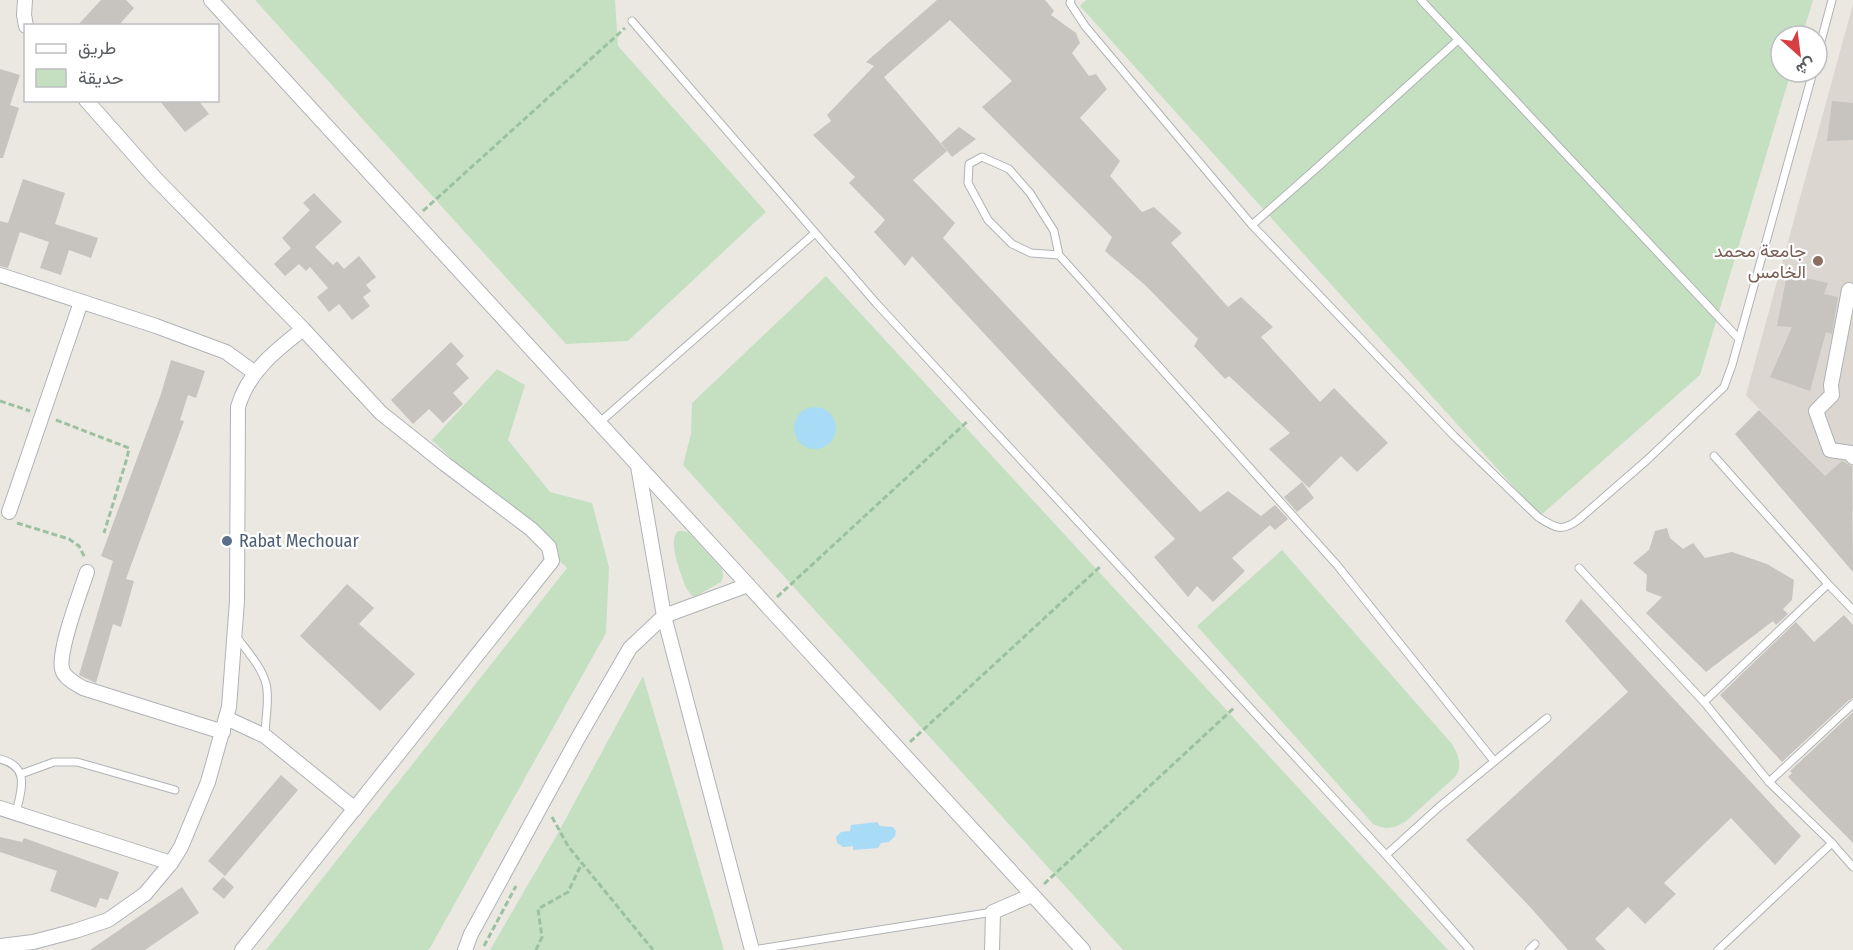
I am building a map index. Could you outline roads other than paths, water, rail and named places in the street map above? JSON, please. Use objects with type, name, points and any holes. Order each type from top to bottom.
[{"type":"street","points":[[25,0],[26,24]]},
{"type":"street","points":[[211,0],[1083,950]]},
{"type":"street","points":[[88,102],[155,178],[303,329],[381,413],[436,458],[531,529],[544,541],[552,555],[552,561],[533,587],[458,677],[242,950]]},
{"type":"street","points":[[0,275],[156,326],[226,352],[255,373]]},
{"type":"street","points":[[1849,290],[1831,385],[1832,395],[1816,411],[1830,450],[1851,453],[1853,457]]},
{"type":"street","points":[[13,517],[42,416],[81,302]]},
{"type":"street","points":[[0,946],[33,942],[108,920],[145,894],[181,848],[208,782],[229,707],[238,538],[237,422],[242,394],[267,358],[303,329]]},
{"type":"street","points":[[638,466],[664,616],[753,950]]},
{"type":"street","points":[[87,572],[64,647],[62,670],[66,676],[83,688],[264,735],[355,809]]},
{"type":"street","points":[[465,950],[471,933],[630,648],[664,616],[748,585]]},
{"type":"street","points":[[0,808],[171,863]]},
{"type":"street","points":[[992,950],[993,912],[1032,895]]},
{"type":"street","points":[[455,950],[471,933]]},
{"type":"lane","points":[[1071,0],[1070,3],[1085,26],[1252,225],[1454,436],[1538,517],[1554,527],[1565,528],[1578,520],[1647,460],[1724,387],[1810,84]]},
{"type":"lane","points":[[1420,0],[1739,339]]},
{"type":"lane","points":[[1826,24],[1832,0]]},
{"type":"lane","points":[[632,21],[815,233],[976,413],[1386,855],[1470,950]]},
{"type":"lane","points":[[1252,225],[1458,40]]},
{"type":"lane","points":[[1059,255],[1031,253],[1012,244],[988,220],[968,183],[969,164],[982,158],[1009,169],[1030,193],[1054,231],[1059,255],[1337,565],[1494,761]]},
{"type":"lane","points":[[599,423],[815,233]]},
{"type":"lane","points":[[1714,456],[1853,610]]},
{"type":"lane","points":[[1579,568],[1704,702],[1769,782],[1832,843],[1853,867]]},
{"type":"lane","points":[[1704,702],[1828,584]]},
{"type":"lane","points":[[234,634],[263,675],[266,683],[264,735]]},
{"type":"lane","points":[[1769,782],[1853,704]]},
{"type":"lane","points":[[1386,855],[1547,718]]},
{"type":"lane","points":[[0,759],[16,766],[21,774],[22,786],[16,813]]},
{"type":"lane","points":[[21,774],[54,762],[77,762],[175,790]]},
{"type":"lane","points":[[1718,950],[1832,843]]},
{"type":"lane","points":[[753,950],[993,912]]},
{"type":"water","points":[[815,407],[830,413],[836,428],[830,443],[815,449],[800,443],[794,428],[800,413]]},
{"type":"water","points":[[877,822],[880,826],[893,827],[896,831],[895,836],[889,842],[881,843],[878,848],[853,850],[853,846],[843,847],[837,843],[836,837],[841,832],[850,831],[851,825]]},
{"type":"place","name":"جامعة محمد الخامس","points":[[1818,261]]},
{"type":"place","name":"Rabat Mechouar","points":[[227,541]]}]
